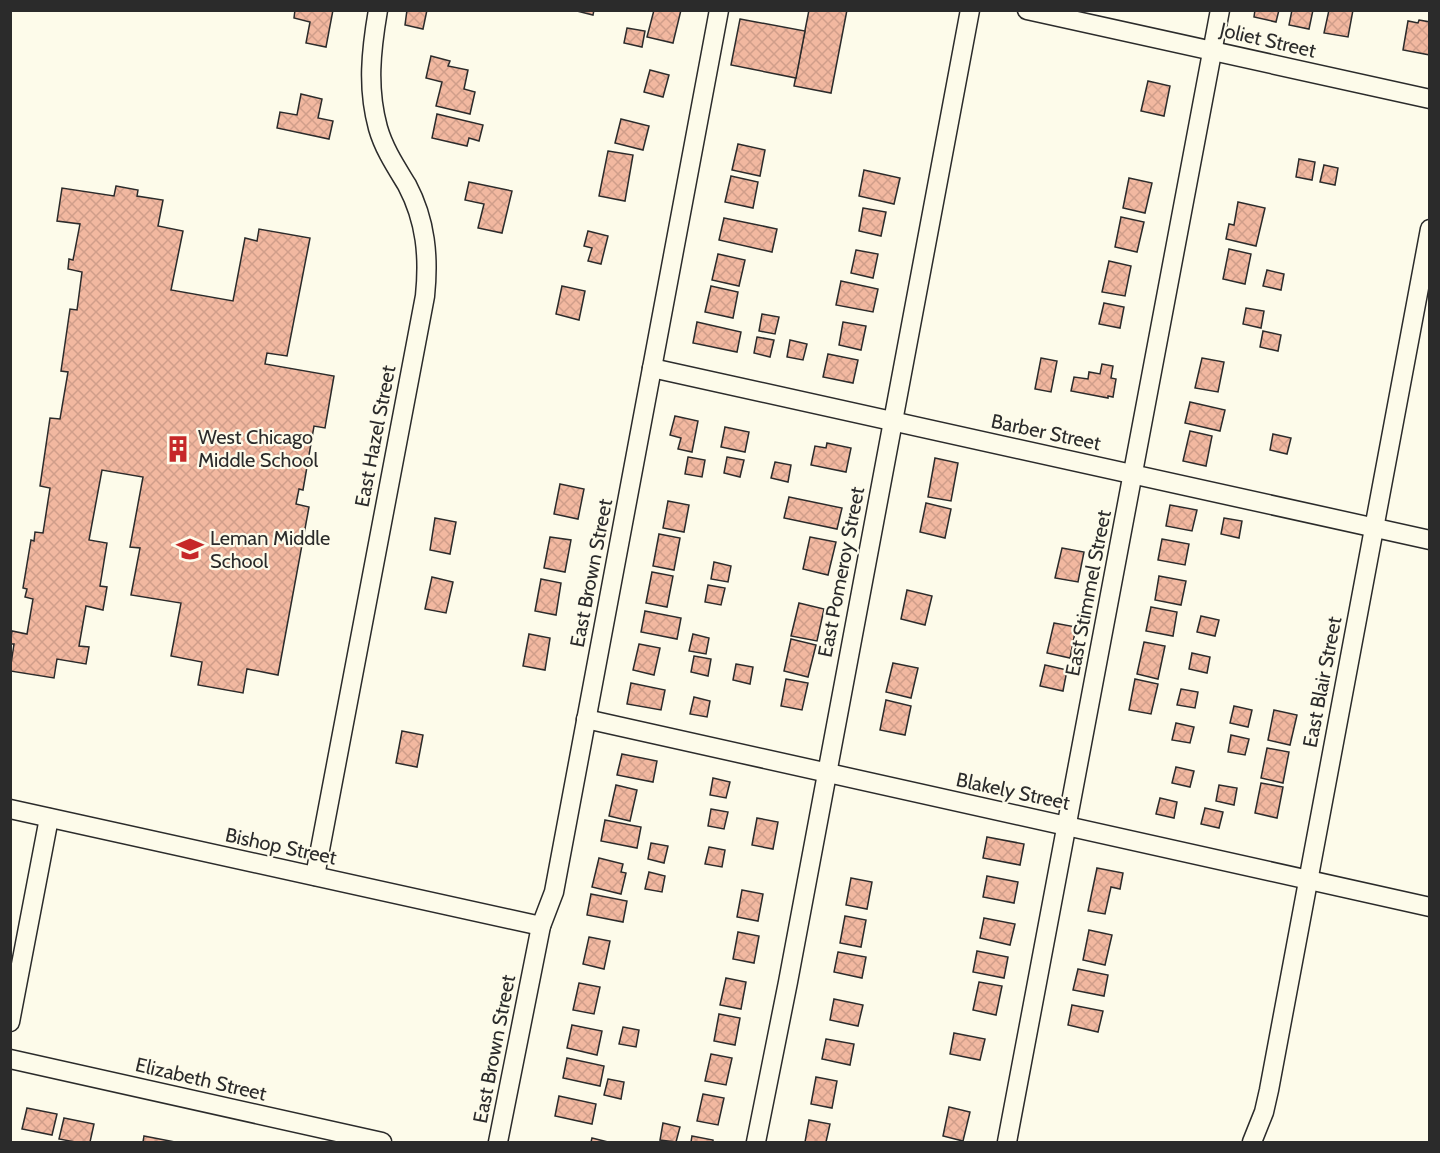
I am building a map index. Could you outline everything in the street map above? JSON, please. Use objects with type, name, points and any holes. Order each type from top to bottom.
[{"type":"street","name":"East Hazel Street","points":[[315,876],[425,296],[427,272],[424,231],[416,206],[385,147],[373,107],[370,69],[378,10]]},
{"type":"street","name":"East Brown Street","points":[[498,1143],[541,926],[554,892],[719,10]]},
{"type":"street","name":"East Pomeroy Street","points":[[756,1143],[970,10]]},
{"type":"street","name":"Joliet Street","points":[[1027,10],[1430,99]]},
{"type":"street","name":"East Stimmel Street","points":[[1007,1143],[1221,10]]},
{"type":"street","name":"East Blair Street","points":[[1252,1143],[1269,1090],[1430,229]]},
{"type":"street","name":"Barber Street","points":[[652,368],[1430,540]]},
{"type":"street","name":"Blakely Street","points":[[586,719],[1430,907]]},
{"type":"street","name":"Bishop Street","points":[[10,809],[541,926]]},
{"type":"street","points":[[10,1022],[50,818]]},
{"type":"street","name":"Elizabeth Street","points":[[10,1059],[382,1143]]},
{"type":"building","points":[[295,10],[333,10],[326,47],[306,43],[310,22],[294,18]]},
{"type":"building","points":[[407,10],[427,10],[423,29],[405,25]]},
{"type":"building","points":[[573,10],[594,10],[593,15]]},
{"type":"building","points":[[654,10],[681,10],[673,43],[647,37]]},
{"type":"building","points":[[809,10],[847,10],[831,93],[794,86]]},
{"type":"building","points":[[1255,10],[1279,10],[1276,22],[1254,17]]},
{"type":"building","points":[[1292,10],[1313,10],[1309,29],[1289,25]]},
{"type":"building","points":[[1329,10],[1353,10],[1348,37],[1324,33]]},
{"type":"building","points":[[740,19],[805,31],[796,78],[731,65]]},
{"type":"building","points":[[1419,20],[1430,22],[1430,55],[1403,50],[1408,21],[1418,23]]},
{"type":"building","points":[[627,28],[645,31],[642,47],[624,43]]},
{"type":"building","points":[[431,56],[450,61],[448,66],[468,70],[464,89],[475,92],[470,114],[436,106],[442,82],[426,78]]},
{"type":"building","points":[[650,70],[669,75],[663,97],[644,92]]},
{"type":"building","points":[[1148,81],[1170,86],[1164,116],[1141,111]]},
{"type":"building","points":[[301,94],[322,99],[318,118],[333,121],[329,139],[277,128],[280,112],[297,115]]},
{"type":"building","points":[[437,114],[483,125],[479,141],[469,138],[467,146],[432,138]]},
{"type":"building","points":[[621,119],[649,126],[643,150],[615,143]]},
{"type":"building","points":[[738,144],[765,150],[760,176],[732,170]]},
{"type":"building","points":[[608,151],[633,155],[625,201],[599,196]]},
{"type":"building","points":[[1299,159],[1315,162],[1312,180],[1296,177]]},
{"type":"building","points":[[1324,165],[1338,168],[1335,185],[1320,182]]},
{"type":"building","points":[[864,170],[900,178],[894,204],[859,196]]},
{"type":"building","points":[[731,176],[758,182],[753,208],[725,202]]},
{"type":"building","points":[[1129,178],[1152,183],[1145,213],[1123,208]]},
{"type":"building","points":[[469,182],[512,191],[502,233],[478,228],[484,204],[465,200]]},
{"type":"building","name":"West Chicago Middle School","points":[[116,186],[138,190],[137,196],[163,200],[158,226],[183,231],[171,290],[233,301],[245,238],[257,241],[259,229],[310,238],[287,356],[267,353],[265,364],[334,376],[325,428],[314,426],[303,490],[299,489],[296,504],[309,507],[278,675],[247,669],[243,693],[198,685],[202,662],[171,656],[181,603],[131,595],[140,548],[130,547],[143,477],[102,470],[89,540],[107,543],[100,586],[107,587],[103,610],[86,606],[79,646],[89,647],[86,664],[57,659],[54,678],[10,671],[14,644],[10,644],[12,631],[27,634],[33,599],[25,597],[27,589],[23,588],[31,540],[34,541],[35,532],[43,533],[50,488],[40,486],[50,418],[60,419],[68,372],[61,371],[70,309],[77,310],[82,272],[68,269],[69,259],[73,260],[80,224],[57,221],[62,188],[114,196]]},
{"type":"building","points":[[1238,202],[1265,208],[1256,246],[1226,239],[1229,224],[1234,225]]},
{"type":"building","points":[[863,208],[886,212],[881,236],[859,231]]},
{"type":"building","points":[[1121,217],[1144,222],[1137,252],[1115,247]]},
{"type":"building","points":[[724,218],[777,229],[772,252],[719,240]]},
{"type":"building","points":[[588,231],[608,236],[601,264],[588,261],[592,248],[584,246]]},
{"type":"building","points":[[1229,249],[1251,254],[1245,284],[1223,279]]},
{"type":"building","points":[[856,250],[878,254],[873,278],[851,273]]},
{"type":"building","points":[[718,254],[745,260],[739,286],[712,280]]},
{"type":"building","points":[[1109,261],[1131,266],[1125,296],[1102,292]]},
{"type":"building","points":[[1267,270],[1284,274],[1281,290],[1263,286]]},
{"type":"building","points":[[841,281],[878,289],[873,312],[836,305]]},
{"type":"building","points":[[562,286],[585,291],[579,320],[556,314]]},
{"type":"building","points":[[711,286],[738,292],[733,318],[705,312]]},
{"type":"building","points":[[1104,303],[1124,307],[1120,328],[1099,324]]},
{"type":"building","points":[[1246,308],[1264,311],[1261,328],[1243,324]]},
{"type":"building","points":[[762,314],[779,317],[775,334],[759,331]]},
{"type":"building","points":[[697,322],[741,332],[737,352],[693,343]]},
{"type":"building","points":[[843,322],[866,326],[861,350],[839,345]]},
{"type":"building","points":[[1263,331],[1281,335],[1278,351],[1260,347]]},
{"type":"building","points":[[757,337],[774,340],[770,357],[754,353]]},
{"type":"building","points":[[790,340],[807,344],[803,360],[787,357]]},
{"type":"building","points":[[828,354],[858,360],[853,383],[823,377]]},
{"type":"building","points":[[1041,358],[1057,361],[1051,392],[1035,389]]},
{"type":"building","points":[[1202,358],[1224,362],[1218,392],[1195,388]]},
{"type":"building","points":[[1102,364],[1113,366],[1111,378],[1116,379],[1113,397],[1071,391],[1074,377],[1088,379],[1089,372],[1100,374]]},
{"type":"building","points":[[1190,402],[1225,410],[1220,431],[1185,423]]},
{"type":"building","points":[[675,416],[698,421],[692,452],[678,449],[681,438],[670,435]]},
{"type":"building","points":[[725,427],[749,432],[745,452],[721,447]]},
{"type":"building","points":[[1190,431],[1212,436],[1206,466],[1183,461]]},
{"type":"building","points":[[1273,434],[1291,438],[1287,454],[1270,450]]},
{"type":"building","points":[[827,443],[851,448],[846,472],[811,465],[815,446],[826,448]]},
{"type":"building","points":[[688,457],[705,460],[702,477],[685,474]]},
{"type":"building","points":[[727,457],[744,460],[740,477],[724,473]]},
{"type":"building","points":[[935,458],[958,463],[951,501],[928,497]]},
{"type":"building","points":[[775,462],[791,465],[788,482],[771,478]]},
{"type":"building","points":[[560,484],[584,489],[578,519],[554,514]]},
{"type":"building","points":[[789,497],[842,508],[837,529],[784,518]]},
{"type":"building","points":[[668,501],[689,505],[684,532],[663,528]]},
{"type":"building","points":[[926,503],[951,509],[945,538],[920,532]]},
{"type":"building","points":[[1170,505],[1197,510],[1192,531],[1166,526]]},
{"type":"building","points":[[435,518],[456,522],[450,554],[430,550]]},
{"type":"building","points":[[1224,518],[1242,521],[1239,538],[1221,534]]},
{"type":"building","points":[[659,534],[680,538],[674,570],[653,566]]},
{"type":"building","points":[[550,537],[571,540],[565,572],[544,568]]},
{"type":"building","points":[[810,537],[836,542],[828,575],[803,569]]},
{"type":"building","points":[[1162,539],[1189,544],[1185,565],[1158,560]]},
{"type":"building","points":[[1062,548],[1084,552],[1078,582],[1055,578]]},
{"type":"building","points":[[714,562],[731,566],[728,582],[711,579]]},
{"type":"building","points":[[652,572],[673,576],[667,607],[646,603]]},
{"type":"building","points":[[1159,576],[1186,581],[1181,605],[1155,600]]},
{"type":"building","points":[[432,577],[453,582],[446,613],[425,609]]},
{"type":"building","points":[[541,579],[561,583],[556,615],[535,611]]},
{"type":"building","points":[[708,585],[725,588],[721,605],[705,602]]},
{"type":"building","points":[[907,590],[932,596],[925,625],[901,619]]},
{"type":"building","points":[[799,603],[824,609],[817,641],[791,636]]},
{"type":"building","points":[[1151,607],[1177,612],[1173,636],[1146,631]]},
{"type":"building","points":[[645,611],[681,618],[677,639],[641,632]]},
{"type":"building","points":[[1201,616],[1219,620],[1215,636],[1197,632]]},
{"type":"building","points":[[1054,623],[1076,627],[1070,658],[1047,653]]},
{"type":"building","points":[[529,634],[550,638],[545,670],[523,666]]},
{"type":"building","points":[[693,634],[709,638],[706,654],[689,651]]},
{"type":"building","points":[[791,639],[816,645],[808,677],[784,671]]},
{"type":"building","points":[[1144,642],[1165,646],[1158,679],[1137,674]]},
{"type":"building","points":[[639,644],[660,648],[654,675],[633,670]]},
{"type":"building","points":[[1192,653],[1210,657],[1207,673],[1189,669]]},
{"type":"building","points":[[694,656],[711,659],[708,676],[691,672]]},
{"type":"building","points":[[893,663],[918,668],[911,698],[886,692]]},
{"type":"building","points":[[736,664],[753,667],[750,684],[733,680]]},
{"type":"building","points":[[1045,665],[1067,670],[1063,691],[1040,686]]},
{"type":"building","points":[[786,679],[808,683],[802,710],[781,706]]},
{"type":"building","points":[[1135,679],[1158,684],[1151,714],[1129,710]]},
{"type":"building","points":[[631,683],[665,690],[661,710],[627,704]]},
{"type":"building","points":[[1181,689],[1198,692],[1195,708],[1177,705]]},
{"type":"building","points":[[694,697],[710,701],[707,717],[690,714]]},
{"type":"building","points":[[886,700],[911,706],[905,735],[880,730]]},
{"type":"building","points":[[1234,706],[1252,710],[1248,727],[1230,723]]},
{"type":"building","points":[[1274,710],[1297,715],[1290,745],[1268,740]]},
{"type":"building","points":[[1176,723],[1194,727],[1190,743],[1172,740]]},
{"type":"building","points":[[402,731],[423,735],[417,767],[396,763]]},
{"type":"building","points":[[1231,735],[1249,739],[1245,755],[1228,752]]},
{"type":"building","points":[[1267,748],[1289,752],[1283,783],[1261,778]]},
{"type":"building","points":[[622,754],[657,761],[653,782],[617,775]]},
{"type":"building","points":[[1176,767],[1194,771],[1190,787],[1172,783]]},
{"type":"building","points":[[713,778],[730,782],[726,798],[710,795]]},
{"type":"building","points":[[1261,783],[1283,787],[1277,818],[1255,813]]},
{"type":"building","points":[[616,785],[637,790],[630,821],[609,816]]},
{"type":"building","points":[[1219,785],[1237,788],[1234,805],[1216,801]]},
{"type":"building","points":[[1160,798],[1177,802],[1174,818],[1156,814]]},
{"type":"building","points":[[1205,808],[1223,812],[1219,828],[1201,824]]},
{"type":"building","points":[[711,809],[728,812],[724,829],[708,826]]},
{"type":"building","points":[[757,818],[778,822],[773,849],[752,845]]},
{"type":"building","points":[[605,820],[641,827],[637,848],[601,841]]},
{"type":"building","points":[[987,837],[1024,844],[1020,865],[983,858]]},
{"type":"building","points":[[651,843],[668,846],[664,863],[648,859]]},
{"type":"building","points":[[709,847],[725,850],[722,867],[705,864]]},
{"type":"building","points":[[599,858],[623,864],[621,872],[626,873],[621,894],[592,887]]},
{"type":"building","points":[[1097,868],[1123,873],[1120,889],[1111,887],[1105,914],[1088,911]]},
{"type":"building","points":[[649,872],[665,876],[662,892],[645,889]]},
{"type":"building","points":[[987,876],[1018,882],[1014,903],[983,897]]},
{"type":"building","points":[[851,878],[872,882],[867,909],[846,905]]},
{"type":"building","points":[[742,890],[763,894],[758,921],[737,917]]},
{"type":"building","points":[[591,894],[627,901],[623,922],[587,915]]},
{"type":"building","points":[[845,916],[866,920],[861,947],[840,943]]},
{"type":"building","points":[[984,918],[1015,924],[1010,945],[980,938]]},
{"type":"building","points":[[1089,930],[1112,935],[1105,965],[1083,960]]},
{"type":"building","points":[[738,932],[759,936],[754,963],[733,959]]},
{"type":"building","points":[[589,937],[610,941],[604,969],[583,964]]},
{"type":"building","points":[[977,951],[1008,957],[1004,978],[973,972]]},
{"type":"building","points":[[838,952],[866,957],[862,978],[834,972]]},
{"type":"building","points":[[1078,969],[1108,975],[1104,996],[1073,990]]},
{"type":"building","points":[[726,978],[746,982],[741,1009],[720,1005]]},
{"type":"building","points":[[979,982],[1002,986],[996,1015],[973,1010]]},
{"type":"building","points":[[579,983],[600,987],[594,1014],[573,1010]]},
{"type":"building","points":[[834,999],[863,1005],[858,1026],[830,1020]]},
{"type":"building","points":[[1072,1005],[1103,1011],[1098,1032],[1068,1025]]},
{"type":"building","points":[[719,1014],[740,1018],[735,1045],[714,1041]]},
{"type":"building","points":[[572,1025],[602,1031],[597,1055],[567,1048]]},
{"type":"building","points":[[623,1027],[639,1030],[636,1047],[619,1044]]},
{"type":"building","points":[[954,1033],[985,1039],[980,1060],[950,1054]]},
{"type":"building","points":[[826,1039],[854,1044],[850,1065],[822,1059]]},
{"type":"building","points":[[711,1054],[732,1058],[726,1085],[705,1081]]},
{"type":"building","points":[[567,1058],[604,1066],[600,1086],[563,1078]]},
{"type":"building","points":[[816,1077],[837,1081],[832,1108],[811,1104]]},
{"type":"building","points":[[608,1079],[624,1082],[621,1099],[604,1095]]},
{"type":"building","points":[[703,1094],[724,1098],[718,1125],[697,1121]]},
{"type":"building","points":[[559,1096],[596,1104],[592,1124],[555,1116]]},
{"type":"building","points":[[949,1107],[970,1112],[963,1141],[943,1136]]},
{"type":"building","points":[[27,1108],[57,1114],[52,1135],[22,1129]]},
{"type":"building","points":[[64,1118],[94,1124],[90,1142],[59,1139]]},
{"type":"building","points":[[809,1120],[830,1124],[826,1142],[805,1142]]},
{"type":"building","points":[[663,1123],[680,1127],[676,1142],[660,1140]]},
{"type":"building","points":[[144,1136],[175,1142],[143,1142]]},
{"type":"building","points":[[692,1136],[713,1140],[713,1142],[691,1142]]},
{"type":"building","points":[[592,1138],[608,1142],[591,1142]]},
{"type":"place","name":"West Chicago Middle School","points":[[178,449]]},
{"type":"place","name":"Leman Middle School","points":[[190,549]]}]
